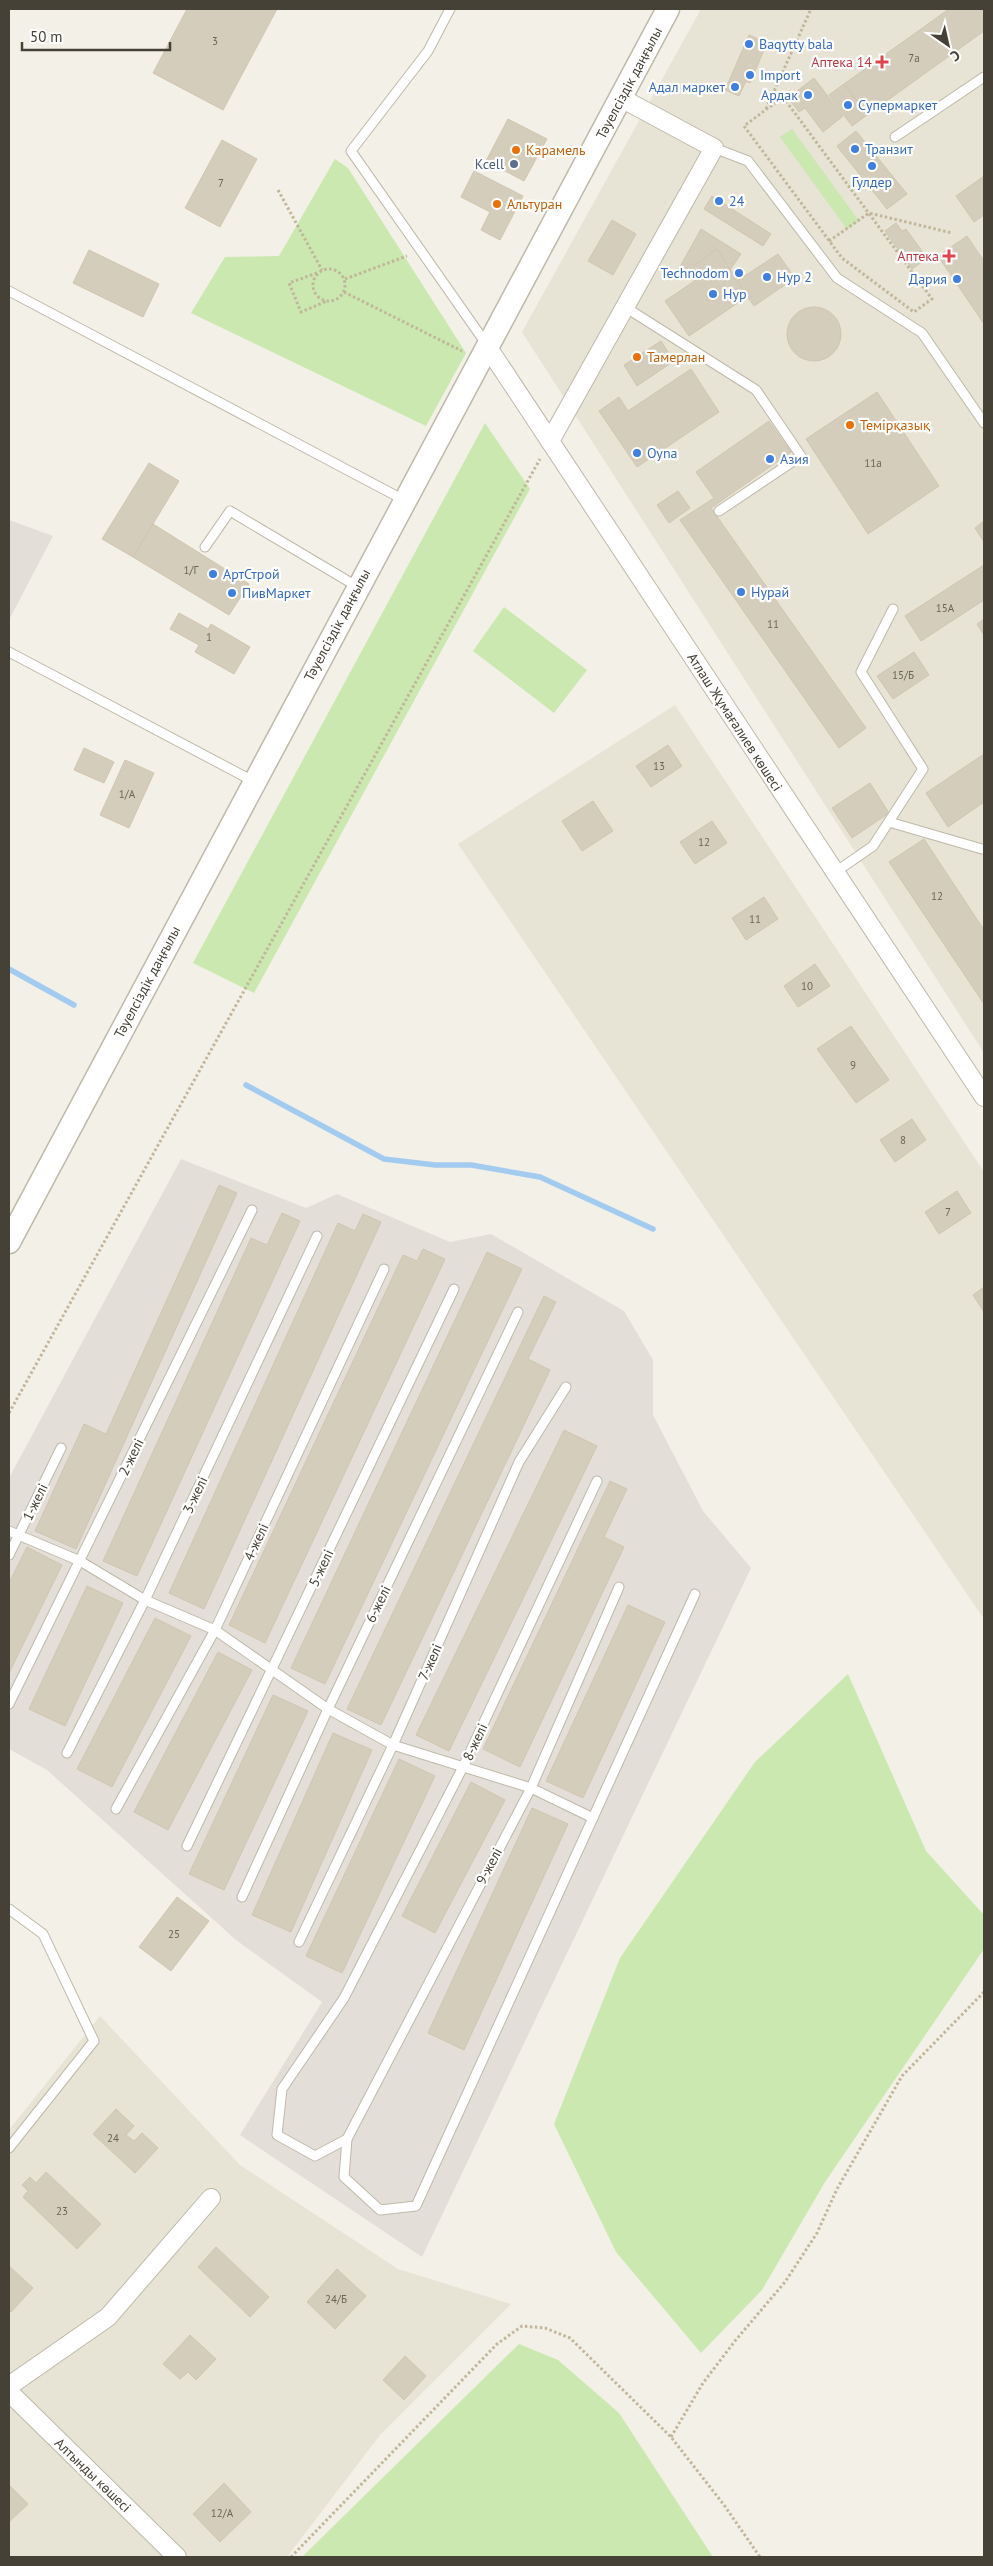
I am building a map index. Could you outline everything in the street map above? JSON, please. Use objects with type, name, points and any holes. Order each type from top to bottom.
[{"type":"street","name":"Тәуелсіздік даңғылы","points":[[9,1242],[253,781],[668,9]]},
{"type":"street","points":[[550,441],[714,148],[621,98]]},
{"type":"street","name":"Атлаш Жұмағалиев көшесі","points":[[484,352],[550,441],[984,1098]]},
{"type":"street","points":[[9,2386],[108,2317],[211,2198]]},
{"type":"street","name":"Алтынды көшесі","points":[[9,2392],[177,2557]]},
{"type":"lane","points":[[450,9],[428,51],[351,151],[421,252],[484,352]]},
{"type":"lane","points":[[895,137],[984,76]]},
{"type":"lane","points":[[714,148],[748,161],[837,278],[922,333],[984,422]]},
{"type":"lane","points":[[9,290],[404,500]]},
{"type":"lane","points":[[625,307],[756,390],[801,456],[719,511]]},
{"type":"lane","points":[[205,547],[230,511],[358,587]]},
{"type":"lane","points":[[834,873],[874,846],[923,769],[861,672],[893,609]]},
{"type":"lane","points":[[9,652],[253,781]]},
{"type":"lane","points":[[889,822],[984,850]]},
{"type":"lane","name":"2-желі","points":[[9,1704],[252,1210]]},
{"type":"lane","name":"3-желі","points":[[68,1753],[145,1600],[317,1236]]},
{"type":"lane","name":"4-желі","points":[[116,1809],[215,1630],[384,1269]]},
{"type":"lane","name":"5-желі","points":[[187,1846],[454,1289]]},
{"type":"lane","name":"6-желі","points":[[242,1897],[328,1709],[518,1312]]},
{"type":"lane","name":"7-желі","points":[[299,1942],[392,1745],[519,1462],[566,1387]]},
{"type":"lane","name":"1-желі","points":[[9,1555],[61,1448]]},
{"type":"lane","name":"8-желі","points":[[347,2139],[315,2156],[277,2135],[282,2089],[344,1998],[463,1767],[597,1481]]},
{"type":"lane","points":[[9,1531],[80,1561],[145,1600],[215,1630],[328,1709],[392,1745],[530,1788],[593,1818]]},
{"type":"lane","name":"9-желі","points":[[347,2139],[530,1788],[619,1587]]},
{"type":"lane","points":[[347,2139],[344,2176],[380,2210],[416,2206],[695,1594]]},
{"type":"lane","points":[[9,1909],[43,1934],[94,2041],[9,2148]]},
{"type":"path","points":[[766,110],[811,9]]},
{"type":"path","points":[[783,98],[868,214],[932,299],[914,312],[842,258],[744,126],[783,98]]},
{"type":"path","points":[[278,190],[322,270]]},
{"type":"path","points":[[829,241],[868,214],[952,233]]},
{"type":"path","points":[[345,279],[421,252]]},
{"type":"path","points":[[327,268],[338,270],[345,279],[344,292],[339,298],[301,312],[289,283],[322,270],[327,268]]},
{"type":"path","points":[[317,273],[313,283],[315,293],[323,300],[328,301]]},
{"type":"path","points":[[344,292],[484,352]]},
{"type":"path","points":[[9,1413],[550,441]]},
{"type":"path","points":[[671,2437],[704,2383],[735,2341],[785,2282],[817,2233],[837,2189],[902,2076],[984,1992]]},
{"type":"path","points":[[291,2557],[497,2344],[522,2326],[545,2328],[570,2338],[671,2437],[724,2505],[760,2557]]},
{"type":"shaded area","points":[[701,9],[984,9],[984,1053],[522,332]]},
{"type":"shaded area","points":[[9,520],[53,536],[9,620]]},
{"type":"shaded area","points":[[675,705],[984,1172],[984,1619],[458,844]]},
{"type":"shaded area","points":[[181,1159],[306,1208],[337,1194],[450,1242],[491,1234],[624,1311],[653,1360],[653,1415],[703,1511],[751,1568],[422,2257],[240,2135],[322,2002],[236,1940],[47,1770],[9,1749],[9,1478]]},
{"type":"shaded area","points":[[100,2016],[240,2165],[398,2269],[511,2304],[380,2435],[287,2557],[9,2557],[9,2130]]},
{"type":"green space","points":[[792,129],[859,221],[847,229],[780,137]]},
{"type":"green space","points":[[335,159],[348,168],[466,353],[426,426],[191,313],[225,257],[279,256]]},
{"type":"green space","points":[[485,423],[530,489],[254,993],[193,963]]},
{"type":"green space","points":[[504,607],[587,670],[554,713],[473,651]]},
{"type":"green space","points":[[848,1674],[926,1851],[984,1915],[984,1949],[825,2182],[762,2290],[701,2353],[616,2252],[554,2124],[620,1958],[755,1762]]},
{"type":"green space","points":[[519,2344],[558,2360],[619,2413],[713,2557],[302,2557]]},
{"type":"building","points":[[187,9],[277,9],[223,110],[153,73]]},
{"type":"building","points":[[949,9],[984,9],[984,31],[867,115],[844,84]]},
{"type":"building","points":[[749,35],[767,43],[750,83],[746,81],[739,96],[725,90]]},
{"type":"building","points":[[814,78],[843,116],[823,132],[805,108],[799,112],[788,98]]},
{"type":"building","name":"Супермаркет","points":[[844,84],[867,115],[852,126],[829,95]]},
{"type":"building","name":"Карамель","points":[[508,119],[547,139],[524,181],[486,161]]},
{"type":"building","points":[[856,131],[907,194],[887,209],[837,146]]},
{"type":"building","points":[[222,140],[257,159],[220,227],[185,208]]},
{"type":"building","name":"Альтуран","points":[[474,171],[523,196],[500,240],[481,230],[490,212],[461,197]]},
{"type":"building","points":[[984,176],[984,215],[974,222],[956,196]]},
{"type":"building","points":[[712,196],[771,234],[763,246],[704,209]]},
{"type":"building","points":[[612,220],[636,234],[613,275],[588,261]]},
{"type":"building","points":[[896,223],[902,231],[906,229],[927,258],[912,269],[885,231]]},
{"type":"building","points":[[701,229],[741,254],[730,270],[695,281],[677,272]]},
{"type":"building","points":[[967,236],[984,261],[984,324],[938,256]]},
{"type":"building","points":[[717,249],[748,296],[689,336],[665,301],[696,280],[689,269]]},
{"type":"building","points":[[89,250],[159,284],[143,317],[73,283]]},
{"type":"building","points":[[778,254],[795,278],[754,306],[737,281]]},
{"type":"building","points":[[809,307],[819,307],[829,311],[837,319],[841,334],[837,349],[829,357],[819,361],[809,361],[799,357],[791,349],[787,339],[787,329],[791,319],[799,311]]},
{"type":"building","points":[[661,341],[674,361],[637,386],[624,365]]},
{"type":"building","points":[[691,369],[719,412],[637,467],[599,411],[619,397],[628,411]]},
{"type":"building","points":[[877,392],[939,486],[868,534],[806,439]]},
{"type":"building","points":[[769,421],[791,452],[711,508],[866,728],[839,748],[680,520],[714,498],[696,472]]},
{"type":"building","points":[[149,463],[179,481],[133,557],[102,539]]},
{"type":"building","points":[[678,491],[690,508],[669,523],[657,505]]},
{"type":"building","points":[[984,521],[984,542],[975,528]]},
{"type":"building","points":[[153,524],[249,584],[229,615],[133,557]]},
{"type":"building","points":[[984,565],[984,600],[921,641],[905,616]]},
{"type":"building","points":[[179,613],[208,629],[211,624],[250,647],[234,674],[195,652],[199,645],[170,629]]},
{"type":"building","points":[[984,619],[984,635],[977,624]]},
{"type":"building","points":[[914,652],[929,675],[893,699],[877,676]]},
{"type":"building","points":[[668,745],[682,766],[651,787],[636,766]]},
{"type":"building","points":[[84,748],[114,762],[104,783],[74,770]]},
{"type":"building","points":[[984,754],[984,802],[948,827],[926,793]]},
{"type":"building","points":[[125,760],[154,773],[129,828],[100,815]]},
{"type":"building","points":[[870,783],[889,813],[852,838],[832,808]]},
{"type":"building","points":[[593,801],[613,831],[582,851],[562,821]]},
{"type":"building","points":[[712,821],[727,843],[695,864],[680,842]]},
{"type":"building","points":[[924,839],[984,930],[984,1004],[889,862]]},
{"type":"building","points":[[764,897],[778,919],[746,940],[732,918]]},
{"type":"building","points":[[815,964],[830,986],[798,1007],[784,986]]},
{"type":"building","points":[[851,1026],[889,1080],[856,1103],[817,1049]]},
{"type":"building","points":[[912,1119],[926,1140],[895,1162],[880,1140]]},
{"type":"building","points":[[219,1185],[237,1193],[76,1549],[35,1531],[84,1424],[106,1434]]},
{"type":"building","points":[[957,1191],[971,1213],[939,1234],[925,1212]]},
{"type":"building","points":[[282,1213],[300,1221],[137,1576],[103,1561],[251,1238],[267,1245]]},
{"type":"building","points":[[363,1214],[381,1222],[204,1609],[169,1593],[338,1223],[355,1231]]},
{"type":"building","points":[[423,1249],[445,1259],[265,1643],[229,1625],[403,1255],[417,1261]]},
{"type":"building","points":[[487,1252],[522,1269],[325,1684],[291,1668]]},
{"type":"building","points":[[984,1287],[984,1312],[973,1295]]},
{"type":"building","points":[[544,1296],[556,1302],[528,1359],[550,1370],[381,1725],[347,1709]]},
{"type":"building","points":[[564,1430],[597,1446],[449,1751],[416,1735]]},
{"type":"building","points":[[610,1481],[627,1489],[604,1537],[624,1547],[520,1767],[483,1749]]},
{"type":"building","points":[[27,1547],[62,1565],[9,1673],[9,1583]]},
{"type":"building","points":[[87,1586],[123,1603],[65,1726],[29,1709]]},
{"type":"building","points":[[628,1605],[665,1622],[583,1798],[546,1781]]},
{"type":"building","points":[[155,1618],[191,1636],[112,1787],[77,1769]]},
{"type":"building","points":[[218,1652],[252,1670],[168,1830],[134,1812]]},
{"type":"building","points":[[273,1695],[308,1711],[224,1890],[189,1874]]},
{"type":"building","points":[[333,1733],[372,1750],[291,1932],[252,1915]]},
{"type":"building","points":[[399,1759],[435,1776],[342,1973],[306,1956]]},
{"type":"building","points":[[471,1782],[505,1800],[435,1933],[402,1916]]},
{"type":"building","points":[[532,1808],[568,1824],[464,2050],[428,2033]]},
{"type":"building","points":[[177,1897],[209,1921],[171,1971],[139,1947]]},
{"type":"building","points":[[116,2109],[134,2126],[126,2135],[134,2141],[142,2133],[158,2148],[135,2173],[93,2134]]},
{"type":"building","points":[[46,2172],[101,2224],[77,2249],[23,2197],[28,2191],[22,2185],[30,2177],[36,2183]]},
{"type":"building","points":[[216,2247],[269,2297],[250,2317],[198,2267]]},
{"type":"building","points":[[9,2266],[33,2288],[11,2312],[9,2310]]},
{"type":"building","points":[[337,2269],[366,2296],[335,2329],[307,2302]]},
{"type":"building","points":[[190,2335],[216,2359],[196,2380],[188,2372],[180,2379],[163,2364]]},
{"type":"building","points":[[405,2356],[426,2376],[404,2400],[383,2380]]},
{"type":"building","points":[[224,2483],[251,2512],[220,2542],[193,2514]]},
{"type":"building","points":[[9,2485],[28,2504],[9,2522]]},
{"type":"waterway","points":[[9,969],[74,1005]]},
{"type":"waterway","points":[[246,1085],[384,1159],[435,1165],[471,1165],[540,1177],[653,1229]]},
{"type":"place","name":"Baqytty bala","points":[[749,44]]},
{"type":"place","name":"Аптека 14","points":[[882,62]]},
{"type":"place","name":"Import","points":[[750,75]]},
{"type":"place","name":"Адал маркет","points":[[735,87]]},
{"type":"place","name":"Ардак","points":[[808,95]]},
{"type":"place","name":"Супермаркет","points":[[848,105]]},
{"type":"place","name":"Транзит","points":[[855,149]]},
{"type":"place","name":"Карамель","points":[[516,150]]},
{"type":"place","name":"Kcell","points":[[514,164]]},
{"type":"place","name":"Гулдер","points":[[872,166]]},
{"type":"place","name":"24","points":[[719,201]]},
{"type":"place","name":"Альтуран","points":[[497,204]]},
{"type":"place","name":"Аптека","points":[[949,256]]},
{"type":"place","name":"Technodom","points":[[739,273]]},
{"type":"place","name":"Нур 2","points":[[767,277]]},
{"type":"place","name":"Дария","points":[[957,279]]},
{"type":"place","name":"Нур","points":[[713,294]]},
{"type":"place","name":"Тамерлан","points":[[637,357]]},
{"type":"place","name":"Темірқазық","points":[[850,425]]},
{"type":"place","name":"Oyna","points":[[637,453]]},
{"type":"place","name":"Азия","points":[[770,459]]},
{"type":"place","name":"АртСтрой","points":[[213,574]]},
{"type":"place","name":"Нурай","points":[[741,592]]},
{"type":"place","name":"ПивМаркет","points":[[232,593]]}]
